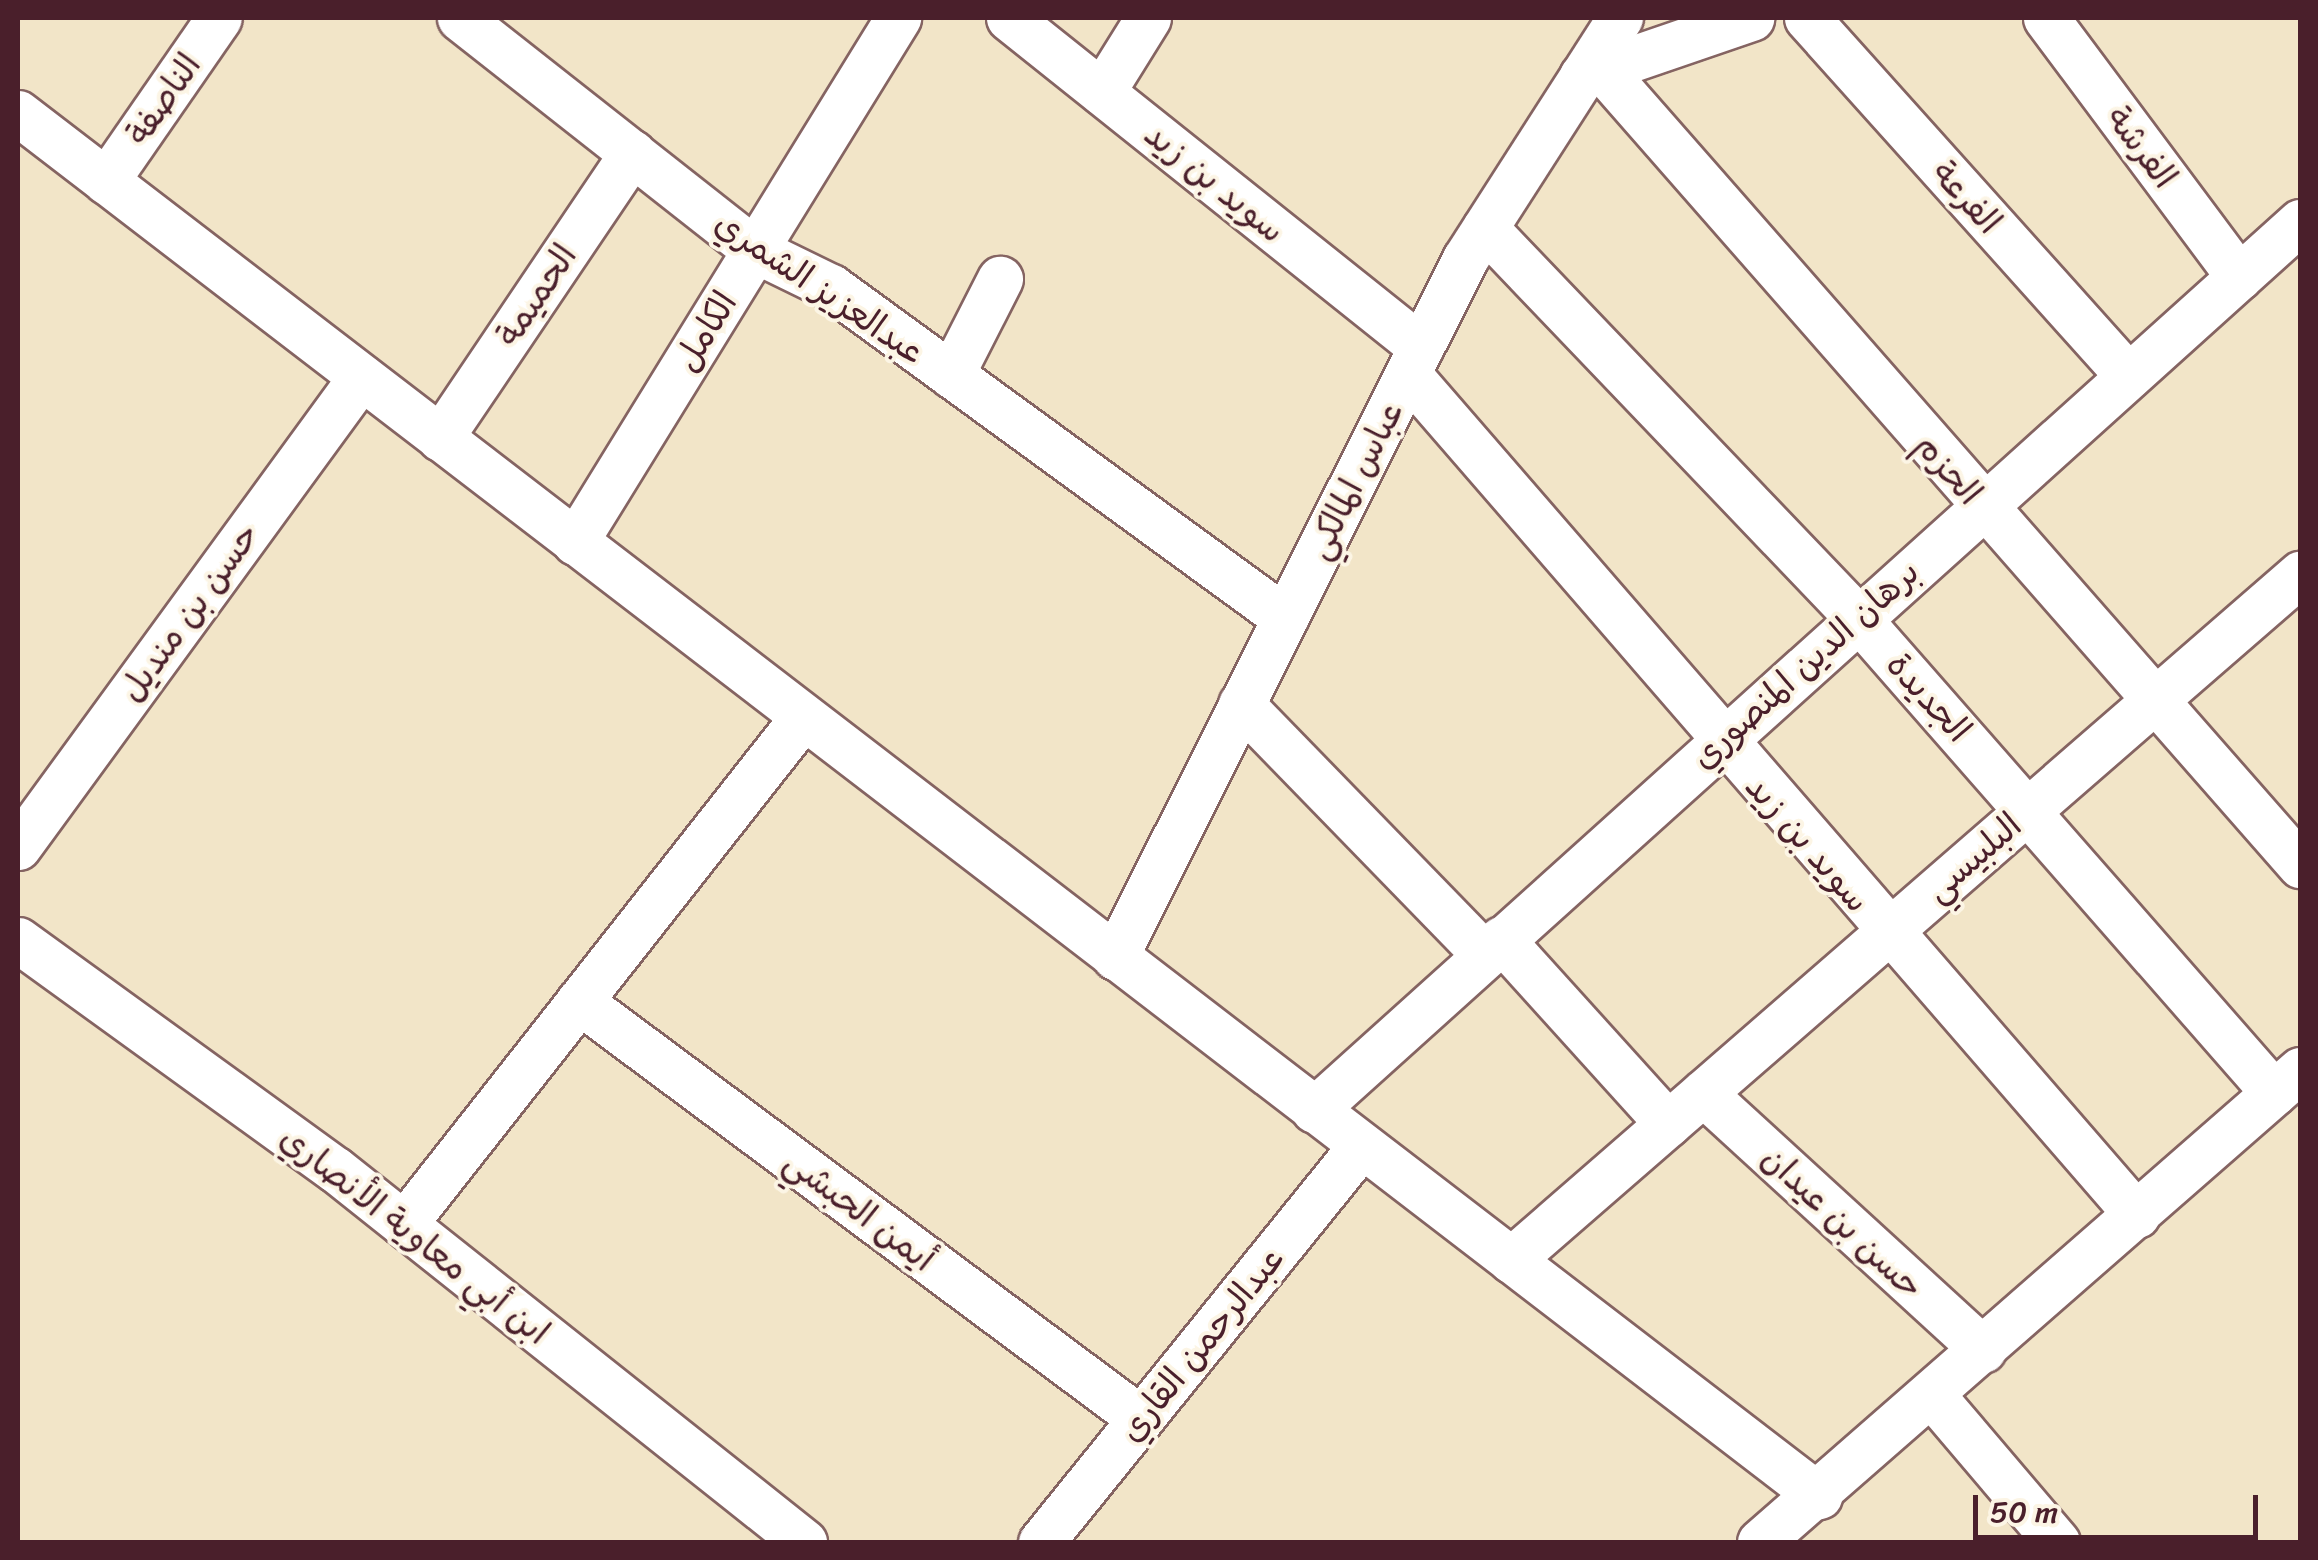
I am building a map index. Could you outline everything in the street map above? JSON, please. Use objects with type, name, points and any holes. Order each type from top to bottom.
[{"type":"street","name":"الناصفة","points":[[106,181],[220,18]]},
{"type":"street","name":"عبدالعزيز الشمري","points":[[460,18],[755,250],[831,287],[1285,618]]},
{"type":"street","name":"الكامل","points":[[575,542],[898,18]]},
{"type":"street","name":"سويد بن زيد","points":[[1008,18],[1102,92],[1414,360],[1718,742],[2137,1214]]},
{"type":"street","points":[[1102,92],[1148,18]]},
{"type":"street","name":"عباس المالكي","points":[[1115,956],[1414,360],[1486,228],[1592,73],[1620,18]]},
{"type":"street","points":[[1592,73],[1751,18]]},
{"type":"street","name":"الفرعة","points":[[1806,18],[2128,376]]},
{"type":"street","name":"الفرشة","points":[[2046,18],[2239,277]]},
{"type":"street","name":"الحزم","points":[[1592,73],[1981,506],[2292,837]]},
{"type":"street","points":[[18,113],[1819,1496]]},
{"type":"street","name":"الحميمة","points":[[440,438],[632,153]]},
{"type":"street","name":"برهان الدين المنصوري","points":[[1314,1110],[1856,616],[2300,222]]},
{"type":"street","name":"الجديدة","points":[[1486,228],[1856,616],[2287,1082]]},
{"type":"street","points":[[951,375],[1000,280]]},
{"type":"street","name":"حسن بن منديل","points":[[18,847],[360,376]]},
{"type":"street","name":"البلبيسي","points":[[1511,1260],[2300,574]]},
{"type":"street","points":[[1242,704],[1668,1124]]},
{"type":"street","points":[[404,1224],[802,717]]},
{"type":"street","name":"ابن أبي معاوية الأنصاري","points":[[18,940],[404,1224],[804,1542]]},
{"type":"street","name":"أيمن الحبشي","points":[[579,1001],[1141,1418]]},
{"type":"street","points":[[1766,1541],[2287,1082]]},
{"type":"street","name":"حسن بن عيدان","points":[[1703,1092],[1982,1350]]},
{"type":"street","name":"عبدالرحمن القاري","points":[[1041,1542],[1361,1146]]},
{"type":"street","points":[[1932,1395],[2057,1542]]}]
